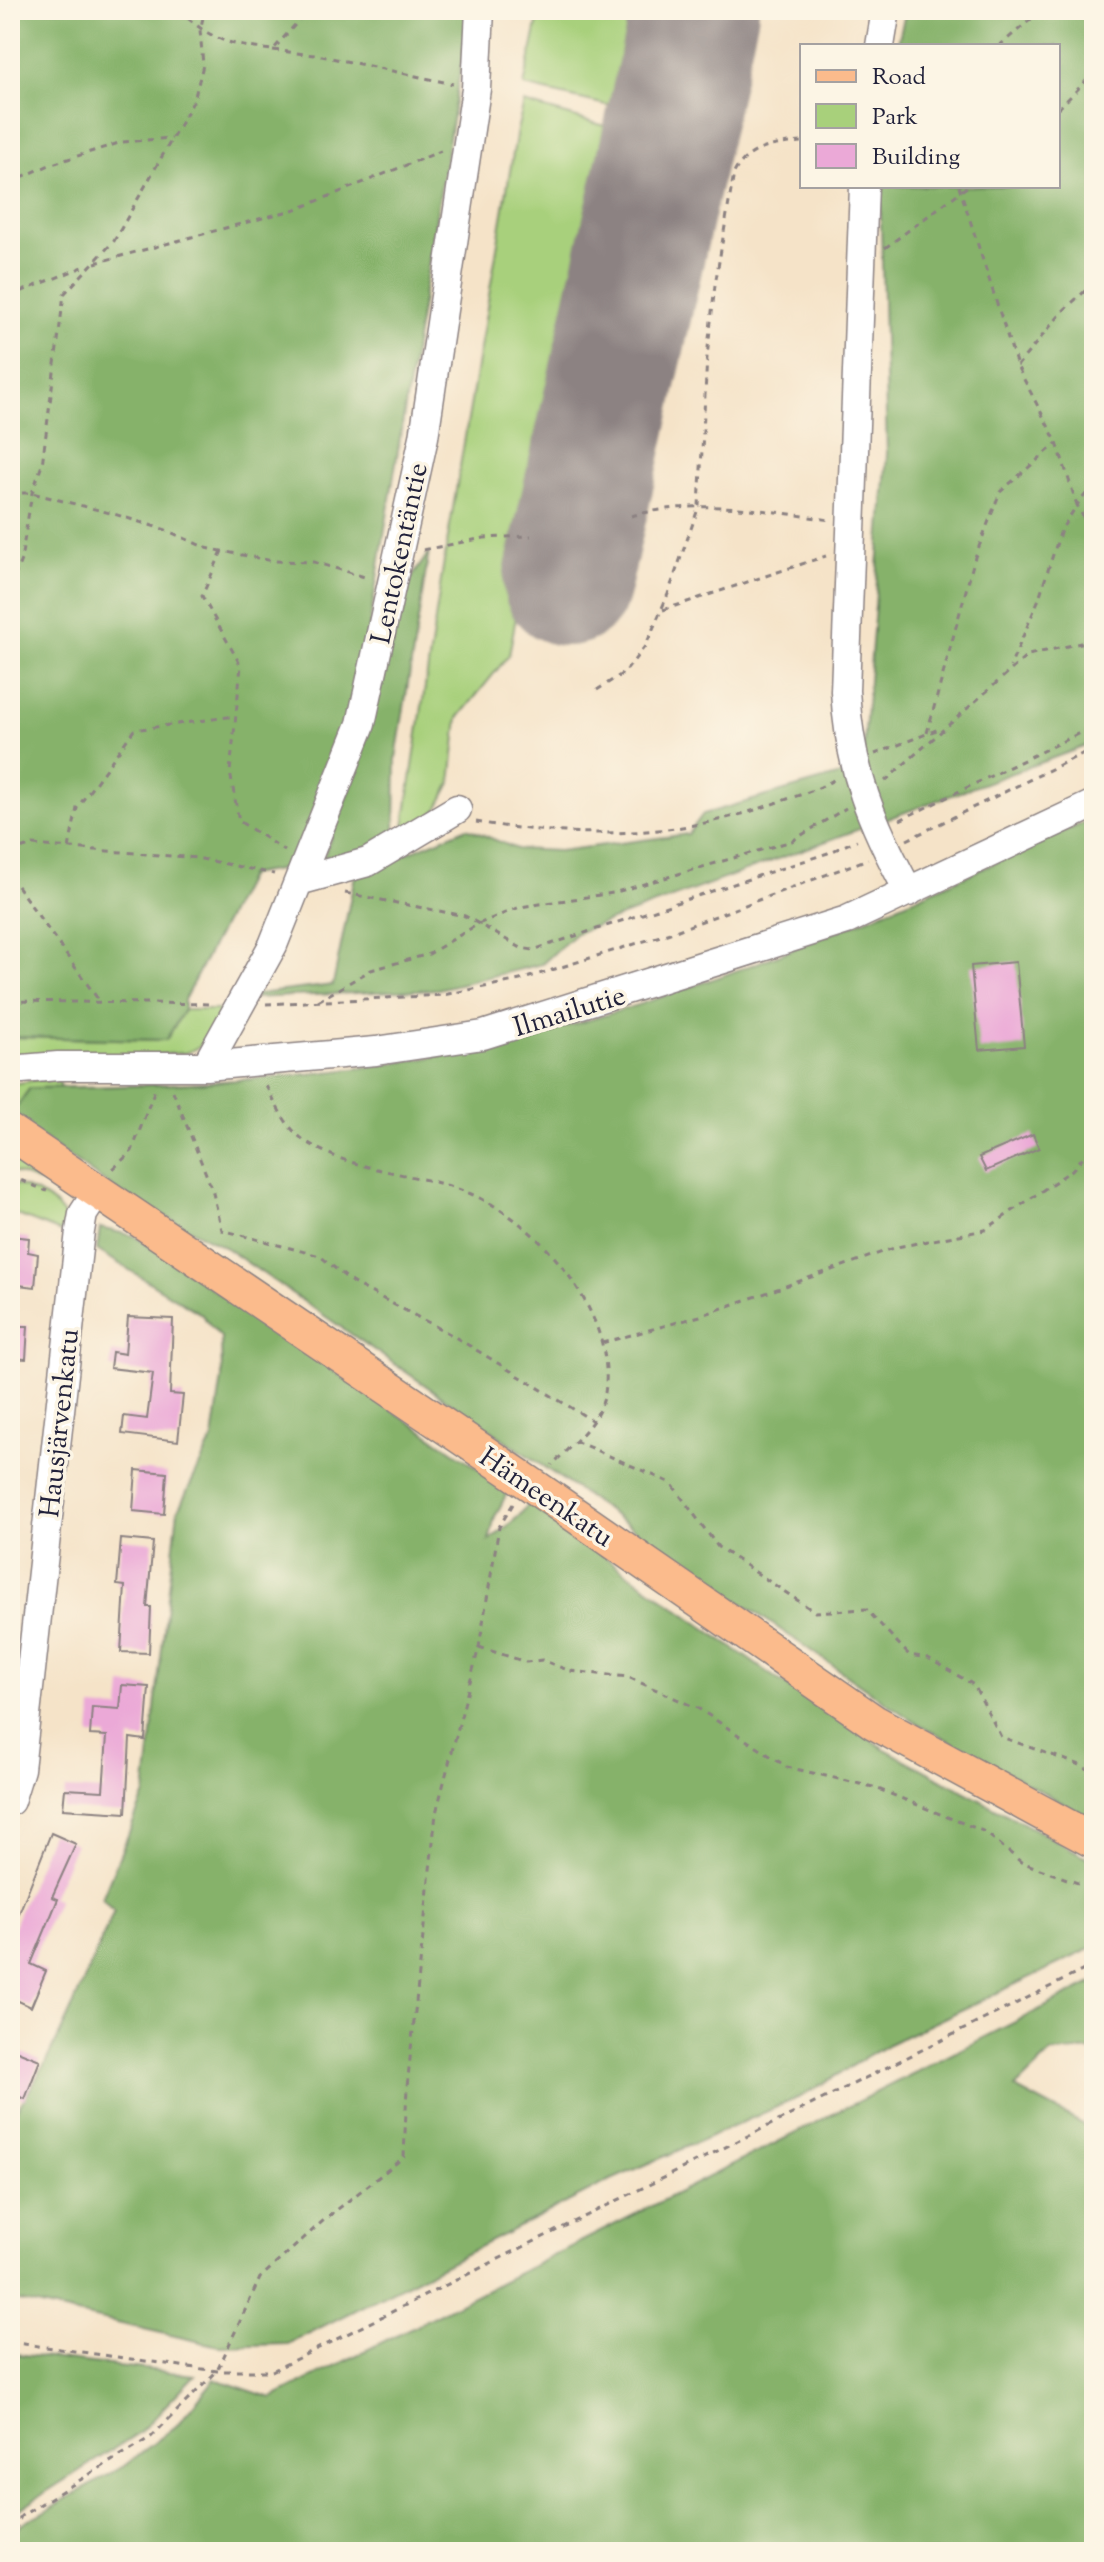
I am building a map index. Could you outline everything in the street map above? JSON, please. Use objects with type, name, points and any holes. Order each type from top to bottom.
[{"type":"main road","name":"Hämeenkatu","points":[[10,1132],[90,1202],[532,1485],[874,1722],[1094,1841]]},
{"type":"street","name":"Lentokentäntie","points":[[206,1066],[273,945],[361,724],[424,437],[476,89],[480,10]]},
{"type":"street","points":[[880,44],[886,10]]},
{"type":"street","points":[[864,188],[845,691],[853,766],[862,797],[881,841],[909,892]]},
{"type":"street","name":"Ilmailutie","points":[[10,1070],[58,1066],[206,1066],[376,1051],[515,1027],[833,925],[1094,804]]},
{"type":"street","points":[[304,872],[368,862],[464,815]]},
{"type":"street","name":"Hausjärvenkatu","points":[[10,1801],[20,1769],[90,1202]]},
{"type":"path","points":[[179,10],[200,30],[235,47],[322,56],[476,89]]},
{"type":"path","points":[[10,588],[21,560],[32,493],[42,465],[64,294],[114,241],[194,100],[203,65],[200,30],[205,10]]},
{"type":"path","points":[[273,50],[308,10]]},
{"type":"path","points":[[1001,44],[1042,10]]},
{"type":"path","points":[[1060,107],[1094,73]]},
{"type":"path","points":[[10,182],[52,164],[122,142],[172,138]]},
{"type":"path","points":[[10,296],[92,264],[300,208],[468,140]]},
{"type":"path","points":[[597,690],[635,661],[660,611],[699,506],[715,285],[734,173],[739,163],[760,149],[800,142]]},
{"type":"path","points":[[863,264],[960,188],[1017,366],[1057,443],[1077,505],[1094,538]]},
{"type":"path","points":[[1017,366],[1064,310],[1094,283]]},
{"type":"path","points":[[927,733],[975,557],[1000,492],[1057,443]]},
{"type":"path","points":[[1009,671],[1038,601],[1061,530],[1094,484]]},
{"type":"path","points":[[10,493],[32,493],[166,530],[222,551],[273,561],[314,562],[394,572],[484,538],[531,536]]},
{"type":"path","points":[[631,516],[699,506],[732,506],[851,536]]},
{"type":"path","points":[[660,611],[851,536]]},
{"type":"path","points":[[222,551],[202,596],[241,666],[230,772],[239,821],[304,872]]},
{"type":"path","points":[[314,1003],[371,970],[429,954],[478,924],[520,907],[613,893],[792,841],[906,765],[940,728],[1028,655],[1094,640]]},
{"type":"path","points":[[69,848],[77,808],[134,730],[235,716]]},
{"type":"path","points":[[10,1001],[240,1005],[314,1003],[443,995],[520,980],[670,933],[824,878],[881,841],[1094,726]]},
{"type":"path","points":[[464,815],[542,833],[651,833],[740,817],[826,785],[853,766],[897,743],[940,728]]},
{"type":"path","points":[[336,891],[465,916],[521,948],[533,950],[828,853],[881,841],[1094,748]]},
{"type":"path","points":[[10,852],[33,845],[197,858],[304,872]]},
{"type":"path","points":[[10,876],[100,1002]]},
{"type":"path","points":[[10,2542],[21,2516],[151,2437],[217,2371],[260,2278],[324,2220],[404,2157],[407,2087],[436,1813],[479,1647],[499,1527],[513,1504],[593,1421],[605,1395],[605,1362],[594,1322],[568,1273],[526,1228],[492,1203],[467,1192],[365,1167],[304,1141],[288,1124],[256,1061]]},
{"type":"path","points":[[163,1067],[204,1165],[222,1230],[320,1256],[353,1283],[450,1334],[593,1421]]},
{"type":"path","points":[[10,1176],[53,1194],[90,1202],[132,1151],[163,1067]]},
{"type":"path","points":[[600,1343],[700,1316],[897,1247],[985,1230],[1072,1170],[1094,1144]]},
{"type":"path","points":[[575,1441],[671,1483],[718,1547],[815,1612],[866,1609],[909,1655],[928,1658],[974,1685],[1001,1737],[1080,1765],[1094,1773]]},
{"type":"path","points":[[479,1647],[526,1662],[542,1660],[570,1671],[628,1677],[699,1709],[787,1767],[873,1787],[985,1832],[1021,1862],[1094,1889]]},
{"type":"path","points":[[10,2342],[217,2371],[272,2371],[1094,1965]]},
{"type":"green space","points":[[10,10],[470,10],[354,719],[301,866],[249,875],[184,1000],[184,1010],[166,1040],[10,1037]]},
{"type":"green space","points":[[540,10],[652,10],[632,111],[524,86]]},
{"type":"green space","points":[[906,10],[1094,10],[1094,743],[576,933],[542,964],[438,989],[255,998],[257,994],[333,985],[355,875],[467,828],[517,849],[559,851],[688,834],[703,814],[862,769],[887,454],[880,188],[1060,188],[1060,44],[898,44]]},
{"type":"green space","points":[[524,103],[623,131],[531,536],[509,655],[458,718],[451,783],[434,815],[403,833],[443,567]]},
{"type":"green space","points":[[429,552],[396,758],[395,835],[319,869],[359,764],[407,585]]},
{"type":"green space","points":[[1094,818],[1094,1820],[913,1721],[226,1248],[119,1192],[10,1116],[30,1088],[159,1085],[356,1069],[485,1047],[547,1032],[757,963],[893,908]]},
{"type":"green space","points":[[184,1010],[228,1010],[205,1041],[185,1053],[10,1063],[10,1037],[166,1040]]},
{"type":"green space","points":[[38,1080],[60,1082],[60,1088],[30,1088],[10,1116],[10,1084]]},
{"type":"green space","points":[[10,1151],[63,1186],[68,1192],[10,1171]]},
{"type":"green space","points":[[10,1182],[41,1195],[58,1207],[69,1225],[71,1236],[10,1212]]},
{"type":"green space","points":[[100,1228],[134,1236],[509,1489],[495,1517],[489,1541],[519,1516],[529,1503],[781,1682],[885,1749],[1094,1861],[1094,1947],[889,2044],[802,2096],[611,2180],[288,2344],[219,2346],[10,2299],[10,2119],[55,2044],[114,1911],[102,1898],[145,1794],[178,1510],[213,1438],[222,1378],[221,1338],[201,1314],[97,1250]]},
{"type":"green space","points":[[1094,1982],[1094,2050],[1051,2053],[1015,2088],[1094,2130],[1094,2552],[10,2552],[10,2537],[22,2524],[124,2466],[176,2426],[215,2379],[272,2398]]},
{"type":"green space","points":[[15,2354],[195,2375],[140,2432],[10,2515],[10,2360]]},
{"type":"building","points":[[1016,962],[1024,1046],[979,1050],[971,966]]},
{"type":"building","points":[[1033,1134],[1039,1148],[986,1171],[979,1157]]},
{"type":"building","points":[[10,1236],[29,1238],[28,1252],[38,1254],[35,1287],[10,1284]]},
{"type":"building","points":[[128,1317],[173,1319],[170,1394],[183,1395],[178,1441],[122,1434],[124,1416],[147,1419],[153,1373],[110,1368],[112,1352],[125,1354]]},
{"type":"building","points":[[10,1326],[28,1326],[26,1359],[10,1358]]},
{"type":"building","points":[[136,1470],[167,1473],[164,1514],[133,1511]]},
{"type":"building","points":[[121,1539],[153,1542],[147,1607],[151,1607],[149,1653],[121,1652],[125,1586],[117,1585]]},
{"type":"building","points":[[122,1685],[149,1687],[145,1740],[130,1738],[126,1813],[63,1809],[65,1789],[103,1791],[107,1736],[90,1735],[92,1707],[120,1709]]},
{"type":"building","points":[[51,1833],[76,1844],[52,1897],[58,1899],[31,1964],[46,1971],[31,2007],[10,1997],[10,1936]]},
{"type":"building","points":[[15,2050],[40,2060],[25,2099],[10,2093],[10,2064]]},
{"type":"runway","points":[[567,582],[695,10]]}]
